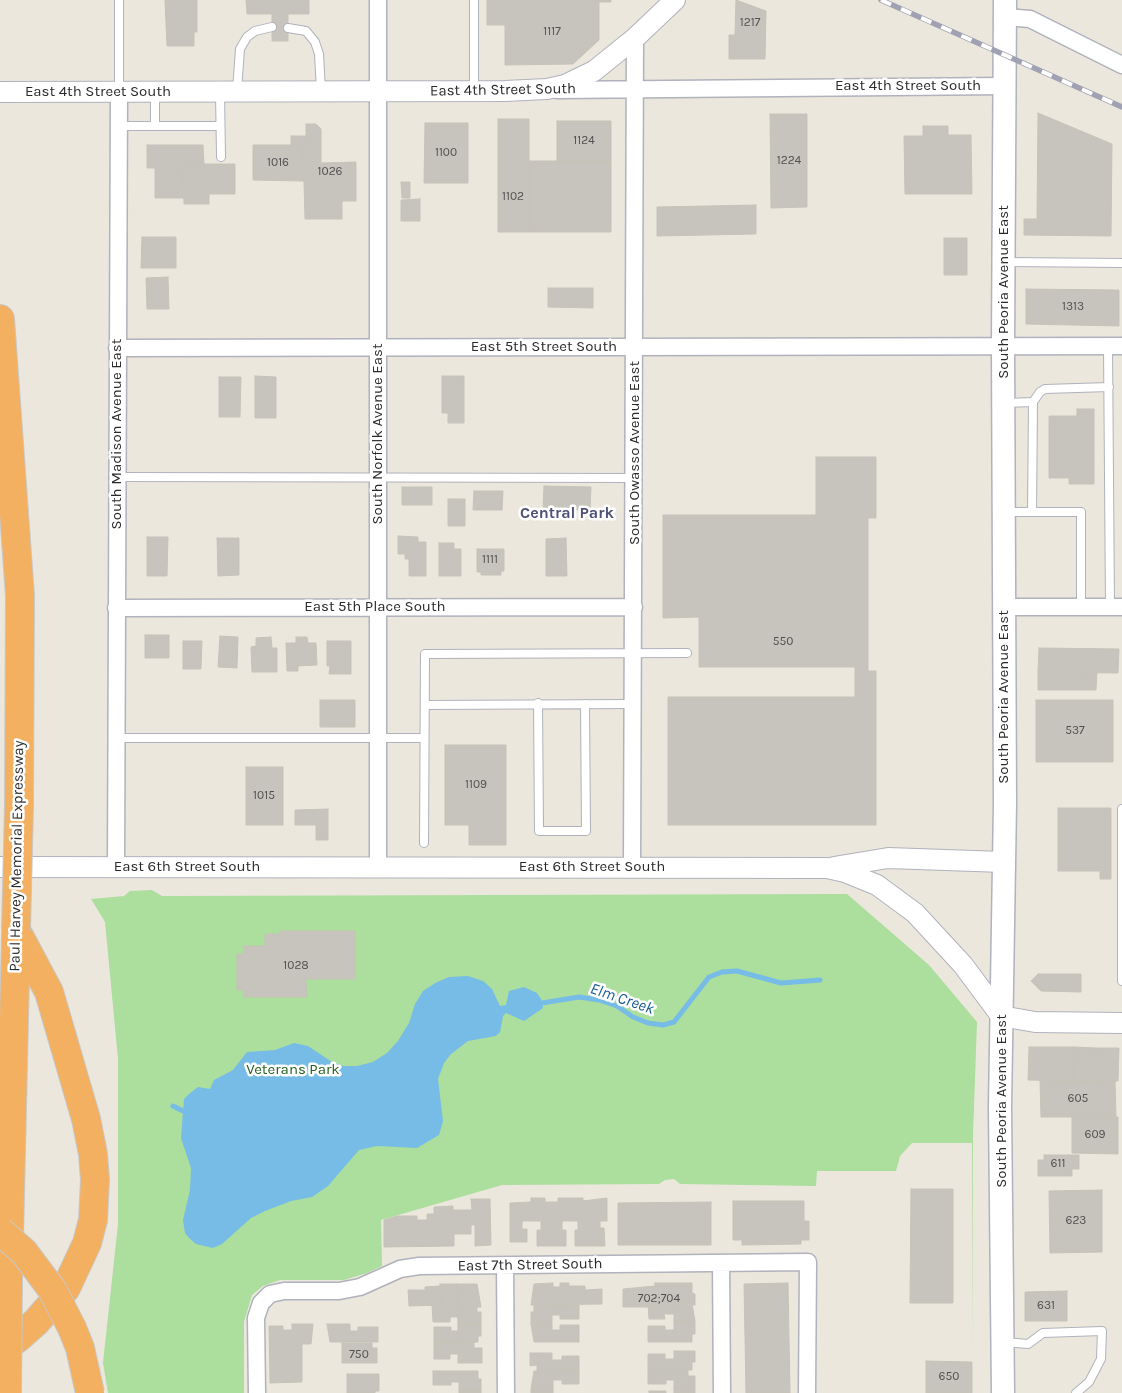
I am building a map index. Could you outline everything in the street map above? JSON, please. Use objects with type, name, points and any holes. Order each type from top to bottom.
[{"type":"highway","name":"Paul Harvey Memorial Expressway","points":[[0,319],[20,596],[19,805],[7,1393]]},
{"type":"highway","points":[[0,1350],[18,1338],[36,1322],[66,1288],[87,1242],[92,1220],[94,1195],[93,1154],[86,1119],[51,1001],[16,930]]},
{"type":"highway","points":[[0,1231],[24,1252],[54,1291],[80,1348],[90,1393]]},
{"type":"main road","name":"South Peoria Avenue East","points":[[1003,1393],[1001,1016],[1005,9]]},
{"type":"street","name":"South Norfolk Avenue East","points":[[378,0],[378,867]]},
{"type":"street","points":[[522,91],[547,89],[580,79],[605,63],[675,0]]},
{"type":"street","points":[[1005,9],[1030,19],[1122,65]]},
{"type":"street","name":"South Owasso Avenue East","points":[[632,867],[635,478],[635,38]]},
{"type":"street","name":"East 4th Street South","points":[[0,92],[522,91],[635,88],[1005,86]]},
{"type":"street","name":"South Madison Avenue East","points":[[116,868],[119,93]]},
{"type":"street","name":"East 5th Street South","points":[[117,348],[1115,346]]},
{"type":"street","name":"East 5th Place South","points":[[116,608],[634,607]]},
{"type":"street","points":[[1003,607],[1116,607]]},
{"type":"street","points":[[827,868],[888,858],[1003,862]]},
{"type":"street","name":"East 6th Street South","points":[[0,867],[827,868],[845,872],[877,884],[915,913],[963,965],[1001,1016]]},
{"type":"street","points":[[1001,1016],[1035,1022],[1122,1023]]},
{"type":"street","name":"East 7th Street South","points":[[257,1393],[256,1318],[261,1303],[270,1294],[284,1291],[339,1291],[360,1287],[400,1269],[419,1266],[808,1262],[808,1393]]},
{"type":"street","points":[[721,1263],[722,1393]]},
{"type":"street","points":[[505,1266],[506,1393]]},
{"type":"lane","name":"South Madison Avenue East","points":[[119,0],[119,93]]},
{"type":"lane","points":[[474,0],[474,91]]},
{"type":"lane","points":[[221,157],[220,126],[240,49],[247,37],[255,31],[272,27]]},
{"type":"lane","points":[[288,28],[306,32],[315,42],[319,54],[320,91]]},
{"type":"lane","points":[[155,92],[155,126]]},
{"type":"lane","points":[[119,126],[220,126]]},
{"type":"lane","points":[[1004,262],[1122,263]]},
{"type":"lane","points":[[1115,346],[1109,387],[1116,607]]},
{"type":"lane","points":[[1032,512],[1033,402],[1040,392],[1045,389],[1109,387]]},
{"type":"lane","points":[[1003,403],[1033,402]]},
{"type":"lane","points":[[117,477],[635,478]]},
{"type":"lane","points":[[1004,512],[1081,512],[1082,607]]},
{"type":"lane","points":[[424,843],[425,654],[687,653]]},
{"type":"lane","points":[[538,704],[539,831],[586,831],[584,704]]},
{"type":"lane","points":[[425,705],[633,704]]},
{"type":"lane","points":[[117,738],[378,736],[424,738]]},
{"type":"lane","points":[[1122,809],[1122,981]]},
{"type":"lane","points":[[1002,1342],[1028,1344],[1043,1332],[1102,1331],[1101,1359],[1089,1382],[1076,1393]]},
{"type":"green space","name":"Veterans Park","points":[[152,890],[162,896],[847,894],[929,965],[977,1022],[973,1135],[972,1355],[972,1143],[912,1143],[900,1156],[896,1171],[817,1171],[816,1186],[680,1184],[674,1179],[665,1180],[659,1184],[502,1185],[381,1220],[382,1266],[344,1280],[280,1280],[263,1286],[252,1295],[244,1322],[244,1393],[108,1393],[103,1363],[118,1224],[118,1059],[105,922],[91,899],[124,896],[130,891]]},
{"type":"water","points":[[468,976],[483,981],[492,989],[500,1006],[506,1005],[509,991],[524,987],[537,993],[543,1008],[524,1021],[506,1013],[503,1016],[500,1032],[496,1036],[468,1041],[451,1054],[444,1063],[438,1079],[443,1121],[439,1135],[417,1148],[377,1146],[359,1150],[328,1186],[312,1197],[291,1201],[251,1218],[222,1244],[213,1248],[196,1244],[189,1238],[185,1233],[183,1220],[190,1190],[191,1168],[181,1138],[184,1099],[189,1094],[198,1087],[210,1089],[214,1080],[233,1070],[247,1052],[275,1050],[294,1043],[308,1046],[332,1062],[344,1066],[357,1066],[373,1062],[387,1053],[398,1041],[409,1023],[415,1004],[423,991],[449,977]]},
{"type":"building","points":[[165,0],[197,0],[197,32],[194,32],[194,46],[167,46]]},
{"type":"building","points":[[246,0],[309,0],[309,14],[288,14],[288,41],[272,41],[272,14],[247,14]]},
{"type":"building","points":[[487,0],[611,0],[611,2],[599,2],[599,40],[573,64],[505,65],[505,25],[487,25]]},
{"type":"building","points":[[736,0],[766,11],[765,59],[729,59],[729,35],[735,35]]},
{"type":"building","points":[[1038,113],[1112,144],[1111,236],[1024,235],[1024,219],[1037,219]]},
{"type":"building","points":[[770,114],[807,114],[807,207],[771,208]]},
{"type":"building","points":[[498,119],[529,119],[529,232],[498,232]]},
{"type":"building","points":[[557,121],[611,121],[611,161],[557,161]]},
{"type":"building","points":[[425,123],[468,123],[468,183],[424,183]]},
{"type":"building","points":[[306,124],[316,124],[321,129],[321,163],[356,162],[356,201],[342,201],[342,219],[305,219],[303,145],[306,145]]},
{"type":"building","points":[[923,126],[948,126],[948,135],[971,135],[972,194],[905,194],[904,136],[923,136]]},
{"type":"building","points":[[291,136],[306,136],[306,145],[303,145],[304,181],[253,180],[253,145],[291,145]]},
{"type":"building","points":[[147,145],[203,145],[204,164],[183,164],[184,198],[155,198],[155,168],[147,168]]},
{"type":"building","points":[[529,161],[611,161],[611,232],[529,232]]},
{"type":"building","points":[[183,164],[235,164],[235,194],[209,194],[209,204],[184,204]]},
{"type":"building","points":[[401,182],[410,182],[410,198],[402,198]]},
{"type":"building","points":[[420,199],[420,221],[401,221],[401,200]]},
{"type":"building","points":[[756,205],[756,234],[657,236],[657,207]]},
{"type":"building","points":[[142,237],[176,237],[176,268],[141,268]]},
{"type":"building","points":[[944,238],[967,238],[967,275],[944,275]]},
{"type":"building","points":[[168,277],[169,309],[147,309],[146,278]]},
{"type":"building","points":[[548,288],[593,288],[593,308],[548,307]]},
{"type":"building","points":[[1026,289],[1119,290],[1119,326],[1026,324]]},
{"type":"building","points":[[255,376],[276,377],[276,418],[255,418]]},
{"type":"building","points":[[442,376],[464,376],[464,423],[448,423],[448,413],[442,413]]},
{"type":"building","points":[[219,377],[241,377],[240,417],[219,417]]},
{"type":"building","points":[[1077,409],[1094,409],[1094,484],[1069,484],[1069,478],[1049,478],[1049,416],[1077,416]]},
{"type":"building","points":[[816,457],[876,457],[876,518],[868,518],[868,671],[876,671],[876,825],[668,825],[668,697],[855,697],[855,667],[699,667],[699,617],[663,618],[663,515],[816,515]]},
{"type":"building","points":[[544,486],[591,487],[590,510],[543,509]]},
{"type":"building","points":[[402,487],[432,487],[432,505],[402,505]]},
{"type":"building","points":[[474,491],[503,491],[502,510],[473,510]]},
{"type":"building","points":[[448,499],[465,499],[465,526],[448,526]]},
{"type":"building","points":[[398,536],[418,537],[418,542],[426,542],[426,576],[409,576],[409,559],[405,559],[405,554],[398,554]]},
{"type":"building","points":[[147,537],[168,537],[167,576],[147,576]]},
{"type":"building","points":[[217,538],[239,538],[239,575],[218,576]]},
{"type":"building","points":[[566,538],[567,576],[546,576],[546,539]]},
{"type":"building","points":[[439,543],[454,543],[454,549],[461,549],[461,576],[439,576]]},
{"type":"building","points":[[477,549],[504,549],[504,571],[501,571],[501,575],[481,575],[481,572],[477,572]]},
{"type":"building","points":[[145,635],[169,635],[169,658],[145,658]]},
{"type":"building","points":[[220,636],[238,637],[237,668],[218,667]]},
{"type":"building","points":[[271,637],[272,648],[277,648],[277,672],[252,672],[251,647],[256,646],[256,638]]},
{"type":"building","points":[[296,637],[307,637],[308,643],[316,643],[317,665],[298,666],[298,671],[287,671],[286,643],[296,643]]},
{"type":"building","points":[[183,641],[202,641],[201,669],[183,669]]},
{"type":"building","points":[[327,641],[351,641],[351,674],[329,674],[330,666],[327,666]]},
{"type":"building","points":[[1039,648],[1119,649],[1118,673],[1038,672]]},
{"type":"building","points":[[1038,672],[1097,672],[1096,690],[1038,690]]},
{"type":"building","points":[[320,700],[355,700],[355,727],[320,727]]},
{"type":"building","points":[[1036,700],[1113,700],[1113,762],[1036,762]]},
{"type":"building","points":[[445,745],[506,745],[506,845],[469,845],[469,825],[445,825]]},
{"type":"building","points":[[246,767],[283,767],[283,825],[246,825]]},
{"type":"building","points":[[1058,808],[1111,808],[1111,879],[1100,879],[1100,871],[1058,871]]},
{"type":"building","points":[[328,809],[328,840],[316,840],[316,825],[295,825],[295,810]]},
{"type":"building","points":[[280,931],[355,931],[355,979],[306,979],[307,997],[244,997],[244,990],[237,990],[237,954],[244,954],[244,946],[265,946],[265,934],[280,934]]},
{"type":"building","points":[[1038,974],[1081,974],[1081,992],[1041,991],[1031,981]]},
{"type":"building","points":[[1029,1047],[1074,1047],[1073,1081],[1028,1080]]},
{"type":"building","points":[[1074,1047],[1096,1048],[1096,1081],[1073,1081]]},
{"type":"building","points":[[1096,1048],[1119,1048],[1118,1081],[1096,1081]]},
{"type":"building","points":[[1040,1080],[1115,1081],[1116,1117],[1041,1117]]},
{"type":"building","points":[[1072,1117],[1118,1117],[1118,1154],[1072,1153]]},
{"type":"building","points":[[1044,1155],[1079,1155],[1079,1169],[1072,1169],[1072,1176],[1038,1176],[1038,1160],[1044,1160]]},
{"type":"building","points":[[911,1189],[953,1189],[953,1303],[910,1303]]},
{"type":"building","points":[[1102,1190],[1102,1252],[1050,1253],[1049,1191]]},
{"type":"building","points":[[531,1198],[545,1198],[545,1202],[558,1202],[558,1198],[583,1198],[583,1201],[607,1198],[607,1221],[600,1221],[600,1228],[604,1228],[605,1246],[575,1246],[575,1230],[578,1230],[578,1221],[562,1221],[562,1230],[566,1230],[566,1246],[537,1246],[537,1230],[541,1230],[541,1221],[522,1221],[522,1229],[527,1229],[527,1242],[510,1242],[510,1203],[531,1202]]},
{"type":"building","points":[[471,1199],[490,1199],[491,1245],[475,1246],[475,1225],[471,1225],[471,1234],[454,1234],[454,1246],[384,1247],[384,1220],[397,1216],[417,1216],[417,1220],[427,1220],[427,1214],[434,1214],[434,1207],[453,1206],[453,1210],[472,1210]]},
{"type":"building","points":[[733,1201],[804,1201],[804,1221],[809,1221],[809,1240],[801,1240],[801,1244],[742,1245],[742,1240],[733,1240]]},
{"type":"building","points":[[711,1202],[711,1245],[618,1245],[618,1203]]},
{"type":"building","points":[[553,1283],[553,1287],[560,1287],[560,1283],[569,1283],[569,1286],[585,1286],[585,1290],[602,1289],[602,1304],[531,1305],[534,1284]]},
{"type":"building","points":[[655,1283],[692,1283],[695,1305],[648,1304],[649,1307],[623,1307],[623,1289],[655,1286]]},
{"type":"building","points":[[788,1283],[790,1393],[746,1393],[744,1284]]},
{"type":"building","points":[[440,1284],[457,1284],[458,1317],[450,1317],[450,1322],[433,1322],[432,1305],[441,1305]]},
{"type":"building","points":[[457,1284],[477,1284],[481,1307],[477,1307],[477,1312],[481,1312],[481,1324],[458,1324]]},
{"type":"building","points":[[440,1286],[441,1305],[409,1306],[408,1290],[425,1290],[425,1287]]},
{"type":"building","points":[[1067,1291],[1067,1321],[1025,1321],[1025,1292]]},
{"type":"building","points":[[648,1304],[692,1304],[695,1321],[674,1321],[674,1314],[664,1314],[665,1319],[649,1319]]},
{"type":"building","points":[[534,1305],[579,1305],[579,1319],[560,1319],[560,1315],[552,1315],[552,1324],[531,1324],[531,1312],[534,1312]]},
{"type":"building","points":[[674,1321],[695,1321],[695,1334],[692,1334],[692,1342],[648,1342],[648,1326],[665,1326],[665,1330],[674,1330]]},
{"type":"building","points":[[292,1324],[313,1324],[311,1344],[302,1344],[302,1382],[270,1383],[269,1326],[283,1326],[283,1330],[292,1330]]},
{"type":"building","points":[[327,1324],[350,1324],[350,1331],[358,1331],[358,1327],[378,1327],[378,1342],[330,1342]]},
{"type":"building","points":[[458,1324],[481,1324],[481,1336],[478,1336],[478,1342],[434,1343],[434,1327],[451,1327],[451,1331],[458,1331]]},
{"type":"building","points":[[531,1324],[552,1324],[552,1330],[560,1330],[560,1325],[579,1325],[579,1342],[534,1342]]},
{"type":"building","points":[[474,1342],[474,1348],[482,1348],[482,1363],[458,1363],[458,1354],[450,1354],[450,1359],[434,1359],[434,1343]]},
{"type":"building","points":[[342,1343],[372,1343],[372,1348],[377,1348],[377,1363],[342,1363]]},
{"type":"building","points":[[674,1351],[695,1351],[695,1362],[692,1362],[692,1370],[648,1370],[648,1354],[665,1354],[665,1359],[674,1359]]},
{"type":"building","points":[[530,1353],[552,1353],[552,1360],[562,1360],[562,1356],[579,1356],[579,1370],[537,1371],[537,1365],[530,1366]]},
{"type":"building","points":[[926,1361],[972,1362],[972,1393],[926,1393]]},
{"type":"building","points":[[579,1370],[579,1384],[562,1384],[562,1380],[553,1380],[553,1388],[531,1389],[534,1371]]},
{"type":"building","points":[[648,1370],[688,1370],[688,1376],[695,1376],[695,1388],[674,1388],[674,1380],[666,1380],[666,1384],[648,1384]]},
{"type":"building","points":[[433,1371],[478,1371],[478,1379],[481,1379],[481,1391],[459,1391],[459,1382],[451,1382],[451,1385],[433,1385]]},
{"type":"building","points":[[347,1374],[379,1374],[379,1391],[375,1391],[375,1393],[347,1393]]},
{"type":"building","points":[[553,1388],[553,1393],[531,1393],[531,1389]]},
{"type":"building","points":[[674,1388],[695,1388],[695,1393],[674,1393]]},
{"type":"building","points":[[459,1391],[481,1391],[481,1393],[459,1393]]},
{"type":"building","points":[[649,1391],[666,1391],[666,1393],[649,1393]]},
{"type":"waterway","name":"Elm Creek","points":[[542,1003],[579,997],[599,1000],[617,1006],[633,1017],[648,1023],[663,1025],[674,1022],[709,977],[722,972],[737,971],[781,983],[820,980]]},
{"type":"waterway","name":"Elm Creek","points":[[173,1106],[183,1111]]},
{"type":"railway","points":[[881,0],[1122,107]]},
{"type":"district","name":"Central Park","points":[[567,513]]}]
